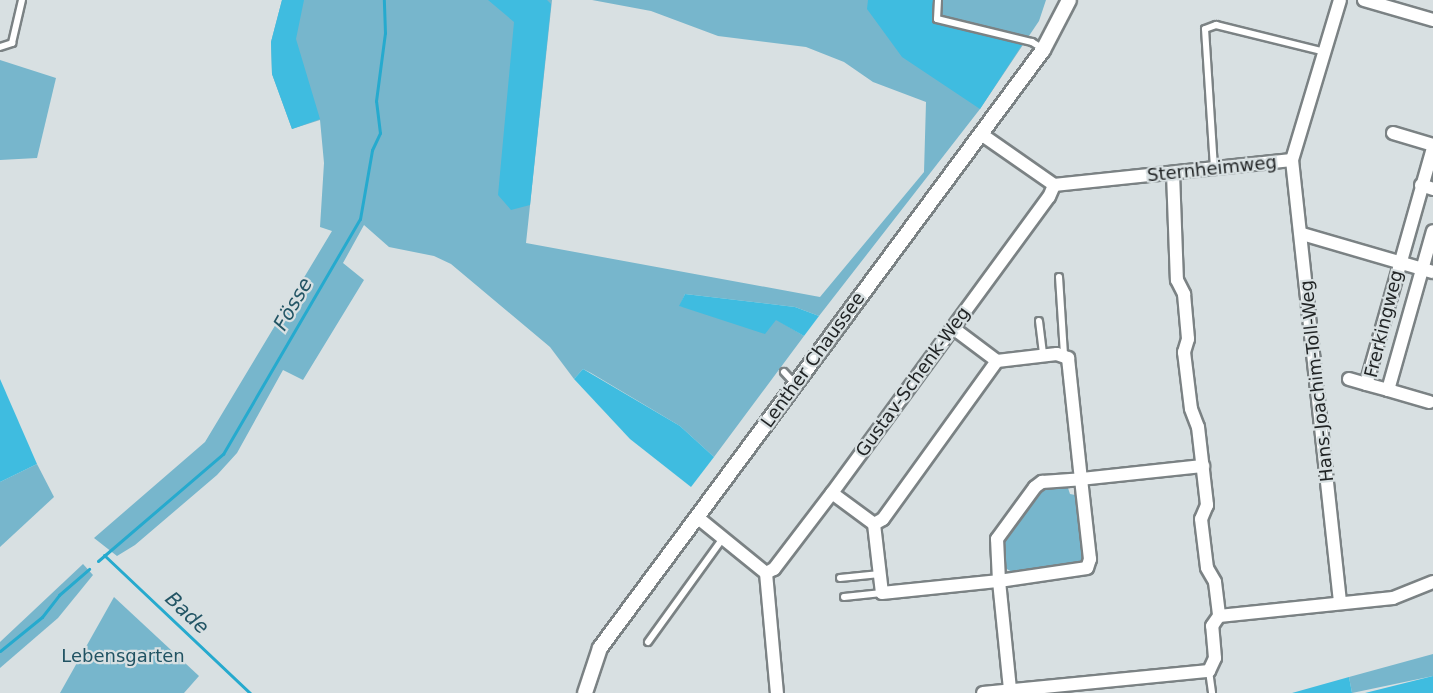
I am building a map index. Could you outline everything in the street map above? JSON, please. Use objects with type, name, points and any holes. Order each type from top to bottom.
[{"type":"street","name":"Lenther Chaussee","points":[[585,693],[600,648],[1043,50],[1055,33],[1069,0]]},
{"type":"street","name":"Sternheimweg","points":[[1054,185],[1292,160],[1340,0]]},
{"type":"street","points":[[1364,0],[1433,20]]},
{"type":"street","name":"Frerkingweg","points":[[1393,133],[1433,146],[1427,187],[1400,262],[1366,384],[1388,390],[1428,270],[1433,231]]},
{"type":"street","points":[[981,134],[1054,185]]},
{"type":"street","name":"Hans-Joachim-Toll-Weg","points":[[1292,160],[1302,234],[1340,602]]},
{"type":"street","points":[[982,693],[1209,671],[1215,658],[1212,626],[1219,616],[1215,582],[1207,568],[1201,519],[1207,505],[1203,465],[1186,372],[1184,352],[1188,339],[1184,294],[1177,280],[1175,259],[1173,173]]},
{"type":"street","name":"Gustav-Schenk-Weg","points":[[766,573],[774,569],[832,493],[1049,197],[1054,185]]},
{"type":"street","name":"Frerkingweg","points":[[1302,234],[1428,270]]},
{"type":"street","points":[[832,493],[874,524],[882,593],[999,581],[1087,568],[1090,559],[1069,363],[1064,354],[997,361],[953,328]]},
{"type":"street","points":[[874,524],[883,519],[997,361]]},
{"type":"street","points":[[1349,379],[1366,384]]},
{"type":"street","points":[[1388,390],[1429,402]]},
{"type":"street","points":[[1011,690],[999,581],[997,539],[1035,487],[1042,482],[1203,465]]},
{"type":"street","points":[[697,517],[766,573],[777,693]]},
{"type":"street","points":[[1219,616],[1407,595],[1433,582]]},
{"type":"lane","points":[[0,47],[12,43],[22,0]]},
{"type":"lane","points":[[939,0],[937,20],[1032,42],[1043,50]]},
{"type":"lane","points":[[1215,169],[1205,29],[1216,25],[1325,52]]},
{"type":"lane","points":[[1059,277],[1064,354]]},
{"type":"lane","points":[[1039,321],[1043,356]]},
{"type":"lane","points":[[784,372],[796,384]]},
{"type":"lane","points":[[648,642],[723,538]]},
{"type":"lane","points":[[840,578],[880,574]]},
{"type":"lane","points":[[844,597],[882,593]]},
{"type":"lane","points":[[1209,671],[1212,693]]},
{"type":"green space","points":[[282,0],[552,0],[526,243],[820,297],[924,172],[926,102],[873,82],[844,62],[806,47],[718,36],[651,11],[592,0],[1046,0],[1039,21],[980,109],[819,316],[795,307],[685,294],[680,306],[776,319],[804,336],[714,457],[680,426],[591,373],[583,369],[574,379],[550,347],[451,264],[434,256],[389,247],[364,225],[343,263],[364,280],[303,380],[283,370],[237,453],[217,475],[135,545],[117,556],[94,538],[205,442],[332,231],[320,227],[324,163],[320,120],[292,129],[272,74],[271,42]]},
{"type":"green space","points":[[0,60],[56,78],[37,158],[0,160]]},
{"type":"green space","points":[[37,464],[54,497],[0,547],[0,482]]},
{"type":"green space","points":[[1067,485],[1070,494],[1080,496],[1087,557],[1083,565],[1014,573],[1005,568],[1003,541],[1043,487]]},
{"type":"green space","points":[[83,564],[93,575],[58,618],[0,668],[0,642]]},
{"type":"green space","name":"Lebensgarten","points":[[114,597],[199,676],[184,693],[60,693]]},
{"type":"green space","points":[[1433,654],[1433,676],[1352,693],[1349,677]]},
{"type":"shaded area","points":[[282,0],[304,0],[296,39],[320,119],[292,129],[272,74],[271,42]]},
{"type":"shaded area","points":[[488,0],[547,0],[551,4],[530,205],[511,210],[498,195],[514,22]]},
{"type":"shaded area","points":[[868,0],[938,0],[937,20],[1025,40],[980,109],[902,57],[867,9]]},
{"type":"shaded area","points":[[685,294],[795,307],[819,316],[804,336],[776,320],[765,334],[679,306]]},
{"type":"shaded area","points":[[583,369],[680,426],[714,457],[691,487],[630,439],[574,379]]},
{"type":"shaded area","points":[[0,379],[37,464],[0,482]]},
{"type":"shaded area","points":[[1433,676],[1433,693],[1365,693]]},
{"type":"shaded area","points":[[1349,677],[1352,693],[1292,693]]},
{"type":"waterway","name":"Fösse","points":[[98,561],[223,454],[360,219],[372,150],[380,133],[376,101],[385,33],[384,0]]},
{"type":"waterway","name":"Bade","points":[[104,555],[250,693]]},
{"type":"waterway","name":"Fösse","points":[[0,651],[42,617],[59,595],[89,569]]}]
